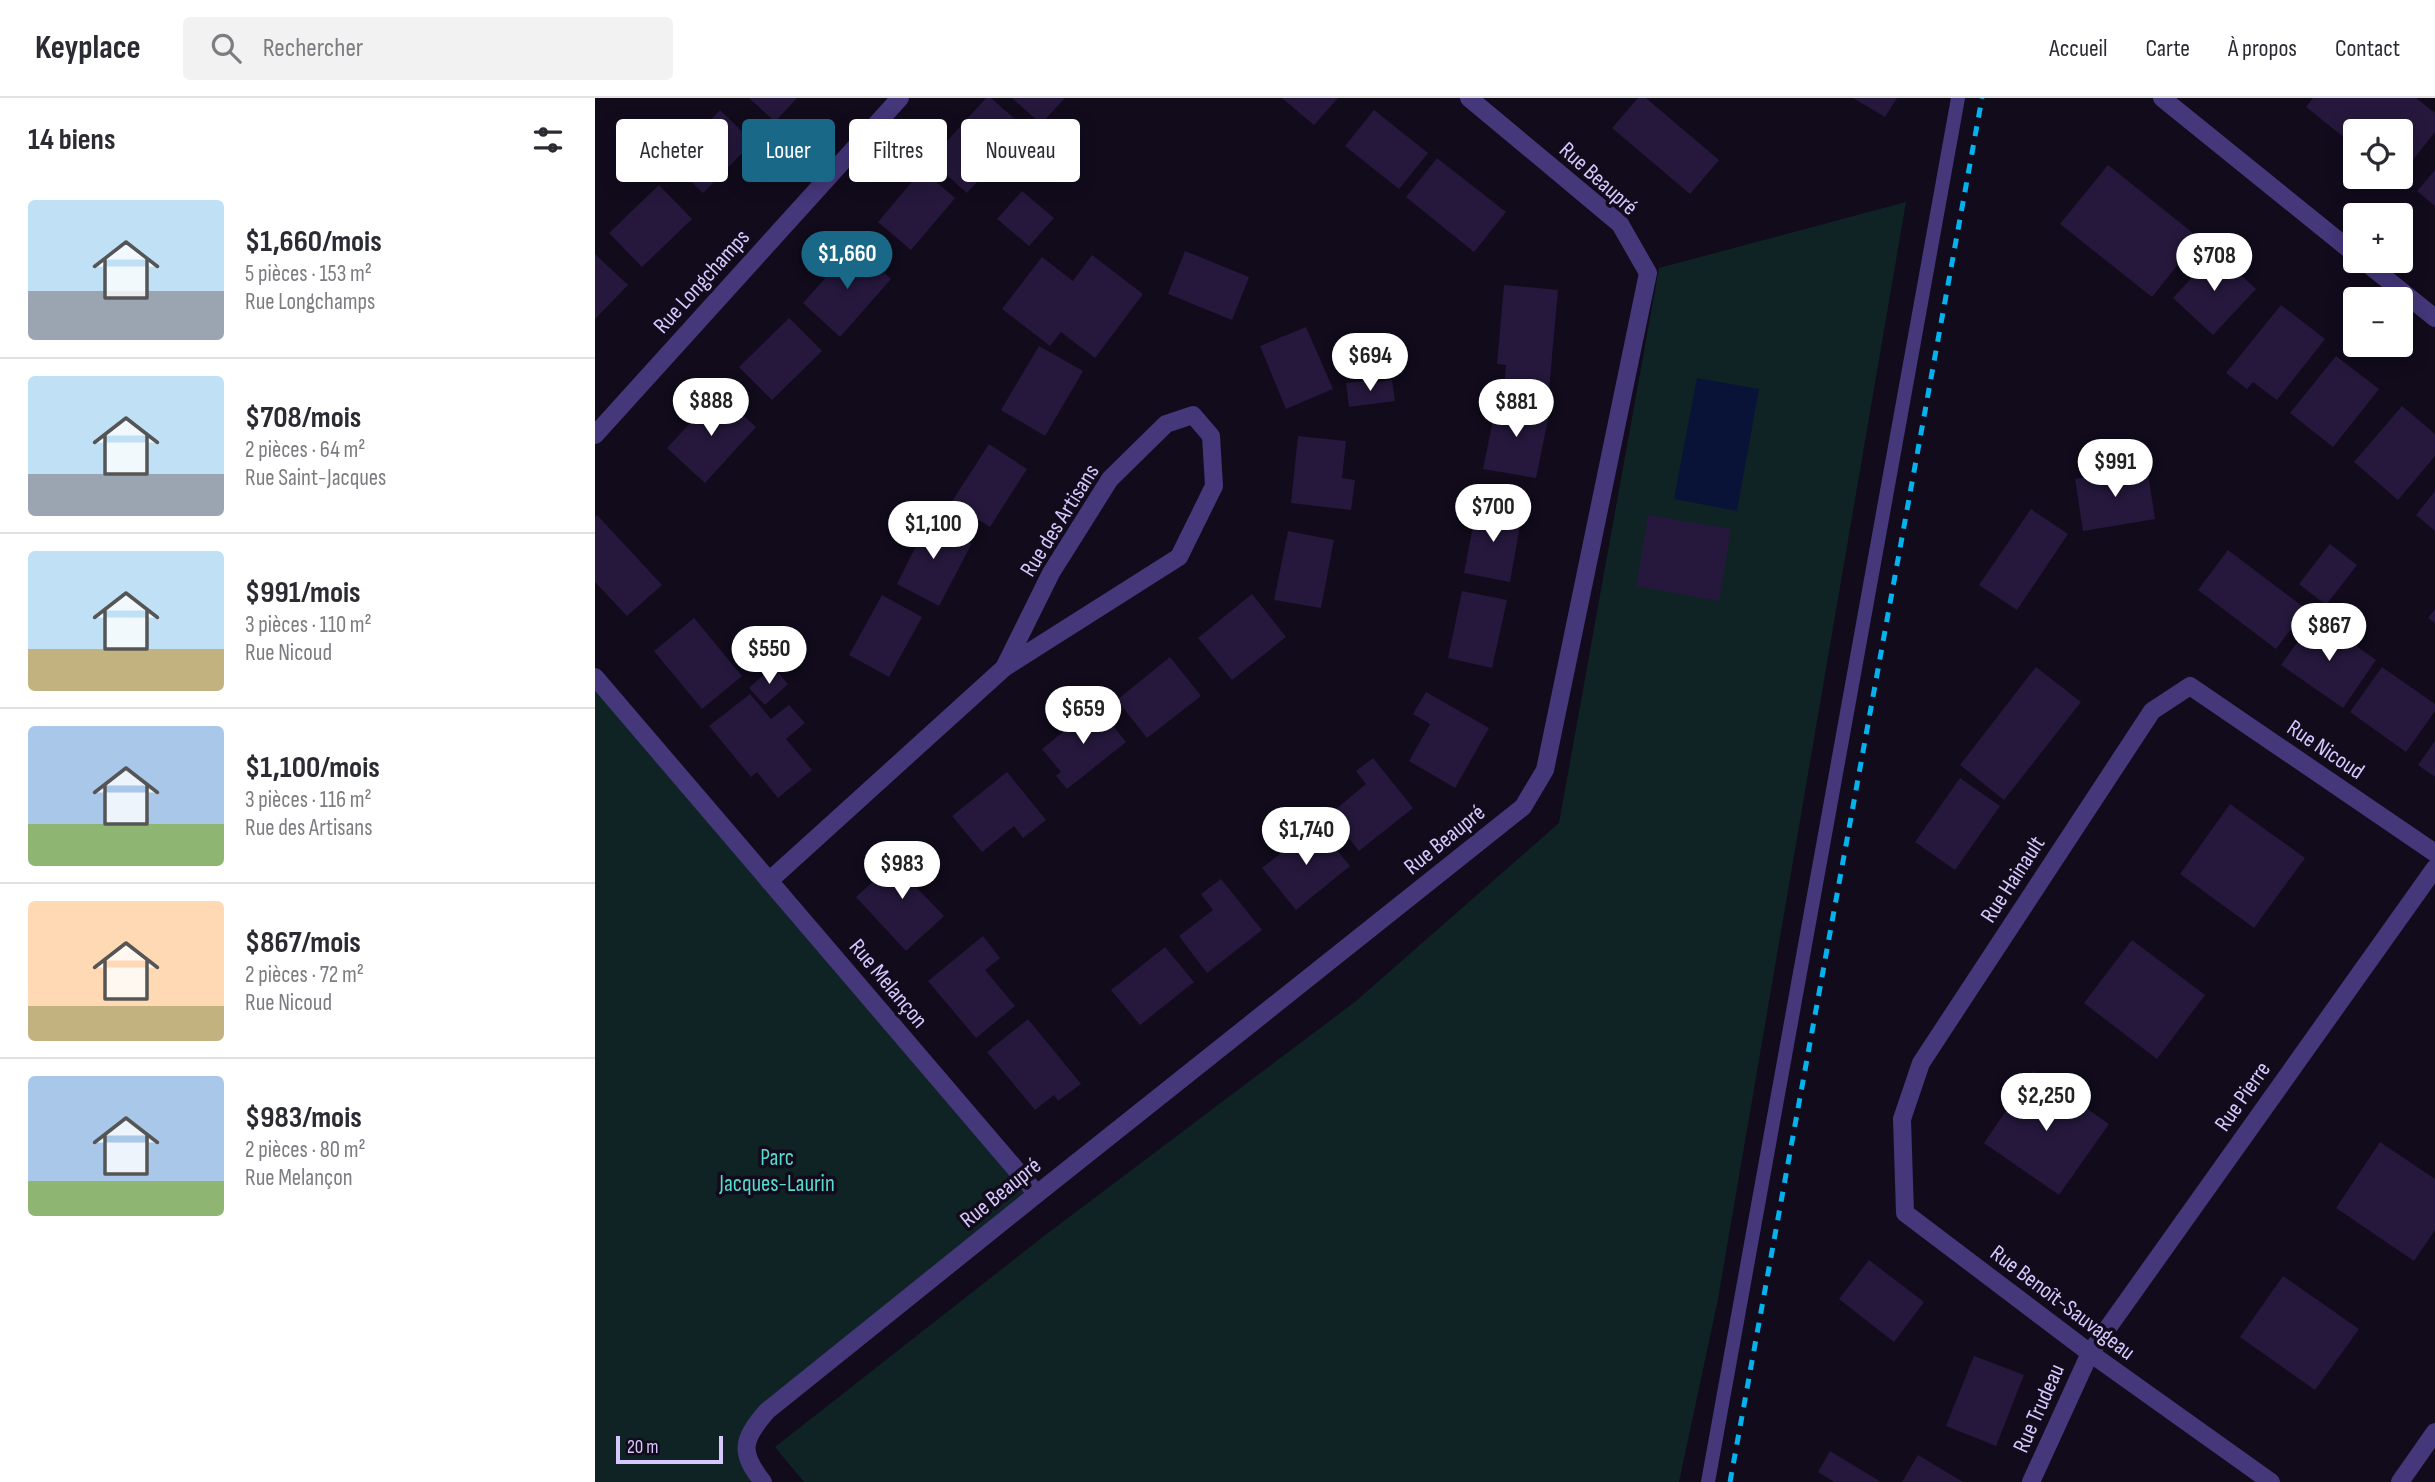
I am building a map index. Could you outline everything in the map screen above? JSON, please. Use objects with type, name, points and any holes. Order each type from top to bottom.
[{"type":"street","name":"Rue Longchamps","points":[[595,435],[900,98]]},
{"type":"street","name":"Rue Beaupré","points":[[763,1482],[749,1465],[744,1449],[750,1432],[767,1411],[1523,807],[1545,770],[1648,273],[1620,223],[1469,98]]},
{"type":"street","points":[[2162,98],[2343,244]]},
{"type":"street","points":[[2379,273],[2435,318]]},
{"type":"street","name":"Rue des Artisans","points":[[769,881],[1004,668],[1179,557],[1214,486],[1211,436],[1193,415],[1166,424],[1110,479],[1051,573],[1004,668]]},
{"type":"street","name":"Rue Melançon","points":[[595,677],[1037,1194]]},
{"type":"street","name":"Rue Nicoud","points":[[2190,686],[2435,853]]},
{"type":"street","name":"Rue Hainault","points":[[1902,1119],[1921,1063],[2152,711],[2190,686]]},
{"type":"street","name":"Rue Pierre","points":[[2090,1353],[2435,868]]},
{"type":"street","name":"Rue Benoît-Sauvageau","points":[[1902,1119],[1905,1213],[2090,1353],[2271,1482]]},
{"type":"street","name":"Rue Trudeau","points":[[2031,1482],[2090,1353]]},
{"type":"street","points":[[2400,1482],[2435,1432]]},
{"type":"lane","points":[[1708,1482],[1958,98]]},
{"type":"green space","points":[[1906,202],[1718,1299],[1679,1482],[804,1482],[775,1447],[1044,1236],[1356,1001],[1559,823],[1659,268]]},
{"type":"green space","name":"Parc Jacques-Laurin","points":[[595,677],[1037,1194],[750,1432],[763,1482],[595,1482]]},
{"type":"water","points":[[1697,378],[1759,389],[1737,511],[1674,499]]},
{"type":"building","points":[[749,98],[797,98],[778,119],[772,119]]},
{"type":"building","points":[[986,98],[991,98],[1015,119],[967,119]]},
{"type":"building","points":[[1012,98],[1065,98],[1046,119],[1035,119]]},
{"type":"building","points":[[1282,98],[1338,98],[1314,125]]},
{"type":"building","points":[[1638,98],[1646,98],[1719,160],[1690,194],[1612,128]]},
{"type":"building","points":[[1853,98],[1897,98],[1885,117]]},
{"type":"building","points":[[2313,98],[2416,98],[2435,113],[2435,132],[2413,160],[2413,119],[2343,119],[2343,136],[2306,107]]},
{"type":"building","points":[[720,110],[742,131],[742,153],[728,168],[728,119],[711,119]]},
{"type":"building","points":[[1374,110],[1428,153],[1399,189],[1345,146]]},
{"type":"building","points":[[961,126],[961,182],[977,182],[967,193],[947,175],[947,141]]},
{"type":"building","points":[[1437,158],[1506,212],[1474,252],[1406,197]]},
{"type":"building","points":[[2108,165],[2199,238],[2152,297],[2060,224]]},
{"type":"building","points":[[2435,170],[2435,206],[2417,191]]},
{"type":"building","points":[[692,182],[714,182],[703,193]]},
{"type":"building","points":[[912,182],[936,182],[955,198],[911,250],[878,222]]},
{"type":"building","points":[[659,185],[692,219],[642,267],[609,233]]},
{"type":"building","points":[[1022,191],[1054,218],[1029,246],[997,219]]},
{"type":"building","points":[[854,246],[891,279],[840,337],[803,303]]},
{"type":"building","points":[[1185,251],[1249,277],[1232,320],[1168,294]]},
{"type":"building","points":[[2216,252],[2256,289],[2213,335],[2173,298]]},
{"type":"building","points":[[595,254],[628,285],[595,319]]},
{"type":"building","points":[[1092,255],[1143,294],[1095,358],[1061,332],[1050,346],[1002,309],[1042,257],[1073,281]]},
{"type":"building","points":[[1504,285],[1558,290],[1549,390],[1504,386],[1506,365],[1497,364]]},
{"type":"building","points":[[2281,305],[2325,339],[2277,400],[2253,382],[2247,389],[2226,373]]},
{"type":"building","points":[[789,318],[822,351],[772,400],[739,367]]},
{"type":"building","points":[[1306,327],[1333,389],[1286,409],[1260,346]]},
{"type":"building","points":[[1039,346],[1083,371],[1045,436],[1001,410]]},
{"type":"building","points":[[2336,356],[2379,389],[2333,447],[2290,413]]},
{"type":"building","points":[[1372,380],[1372,383],[1392,380],[1395,401],[1349,407],[1346,383]]},
{"type":"building","points":[[718,393],[756,427],[705,483],[667,448]]},
{"type":"building","points":[[1497,400],[1550,410],[1536,478],[1483,469]]},
{"type":"building","points":[[2402,406],[2435,434],[2435,456],[2398,500],[2354,462]]},
{"type":"building","points":[[1298,436],[1346,441],[1342,478],[1355,480],[1351,510],[1291,503]]},
{"type":"building","points":[[989,444],[1027,469],[990,527],[951,503]]},
{"type":"building","points":[[2147,467],[2155,519],[2083,531],[2075,479]]},
{"type":"building","points":[[2435,491],[2435,531],[2416,515]]},
{"type":"building","points":[[1477,505],[1522,514],[1510,582],[1464,573]]},
{"type":"building","points":[[2031,509],[2068,534],[2017,610],[1979,585]]},
{"type":"building","points":[[597,515],[662,585],[627,616],[595,582]]},
{"type":"building","points":[[1648,515],[1731,529],[1719,601],[1636,586]]},
{"type":"building","points":[[921,517],[972,543],[939,606],[897,584],[917,544],[909,540]]},
{"type":"building","points":[[1288,531],[1334,540],[1321,608],[1274,600]]},
{"type":"building","points":[[2330,544],[2357,565],[2326,605],[2299,584]]},
{"type":"building","points":[[2228,550],[2306,609],[2276,649],[2198,590]]},
{"type":"building","points":[[1462,591],[1507,600],[1492,668],[1448,658]]},
{"type":"building","points":[[1252,594],[1286,637],[1232,680],[1198,638]]},
{"type":"building","points":[[882,595],[922,617],[889,677],[849,655]]},
{"type":"building","points":[[2435,609],[2435,623],[2428,618]]},
{"type":"building","points":[[2315,617],[2376,660],[2343,708],[2281,665]]},
{"type":"building","points":[[694,618],[742,676],[702,709],[654,651]]},
{"type":"building","points":[[1170,657],[1201,696],[1147,738],[1117,700]]},
{"type":"building","points":[[773,666],[788,684],[765,705],[749,688]]},
{"type":"building","points":[[2036,667],[2081,702],[2004,800],[1960,765]]},
{"type":"building","points":[[2382,667],[2435,704],[2435,711],[2406,752],[2350,712]]},
{"type":"building","points":[[1426,692],[1489,728],[1455,788],[1409,761],[1430,724],[1413,714]]},
{"type":"building","points":[[750,694],[771,719],[789,705],[805,723],[786,739],[812,770],[778,798],[757,772],[751,777],[709,726]]},
{"type":"building","points":[[1096,705],[1126,742],[1067,789],[1056,776],[1061,772],[1042,749]]},
{"type":"building","points":[[2435,741],[2435,777],[2418,765]]},
{"type":"building","points":[[1373,758],[1413,808],[1359,851],[1330,814],[1366,784],[1356,771]]},
{"type":"building","points":[[1007,772],[1046,820],[1023,838],[1014,826],[982,852],[952,816]]},
{"type":"building","points":[[1960,778],[2000,806],[1955,870],[1915,842]]},
{"type":"building","points":[[2230,804],[2305,858],[2254,928],[2180,874]]},
{"type":"building","points":[[1316,825],[1350,866],[1296,910],[1262,868]]},
{"type":"building","points":[[908,850],[930,874],[916,887],[944,916],[906,951],[856,897]]},
{"type":"building","points":[[1221,879],[1262,930],[1207,973],[1179,936],[1213,910],[1201,894]]},
{"type":"building","points":[[983,936],[1000,958],[985,970],[1015,1006],[976,1038],[928,981]]},
{"type":"building","points":[[2132,940],[2205,995],[2157,1059],[2084,1003]]},
{"type":"building","points":[[1165,947],[1194,982],[1140,1025],[1111,990]]},
{"type":"building","points":[[1028,1019],[1081,1084],[1058,1101],[1054,1095],[1035,1110],[987,1052]]},
{"type":"building","points":[[2033,1071],[2109,1124],[2059,1195],[1984,1143]]},
{"type":"building","points":[[2380,1142],[2435,1179],[2435,1230],[2414,1261],[2336,1208]]},
{"type":"building","points":[[1869,1260],[1924,1302],[1894,1342],[1839,1299]]},
{"type":"building","points":[[2283,1276],[2359,1329],[2315,1390],[2240,1337]]},
{"type":"building","points":[[1974,1356],[2024,1375],[1996,1446],[1946,1426]]},
{"type":"building","points":[[1830,1451],[1881,1482],[1834,1482],[1818,1472]]},
{"type":"building","points":[[1918,1455],[1963,1482],[1902,1482]]},
{"type":"railway","points":[[1730,1482],[1982,98]]}]
